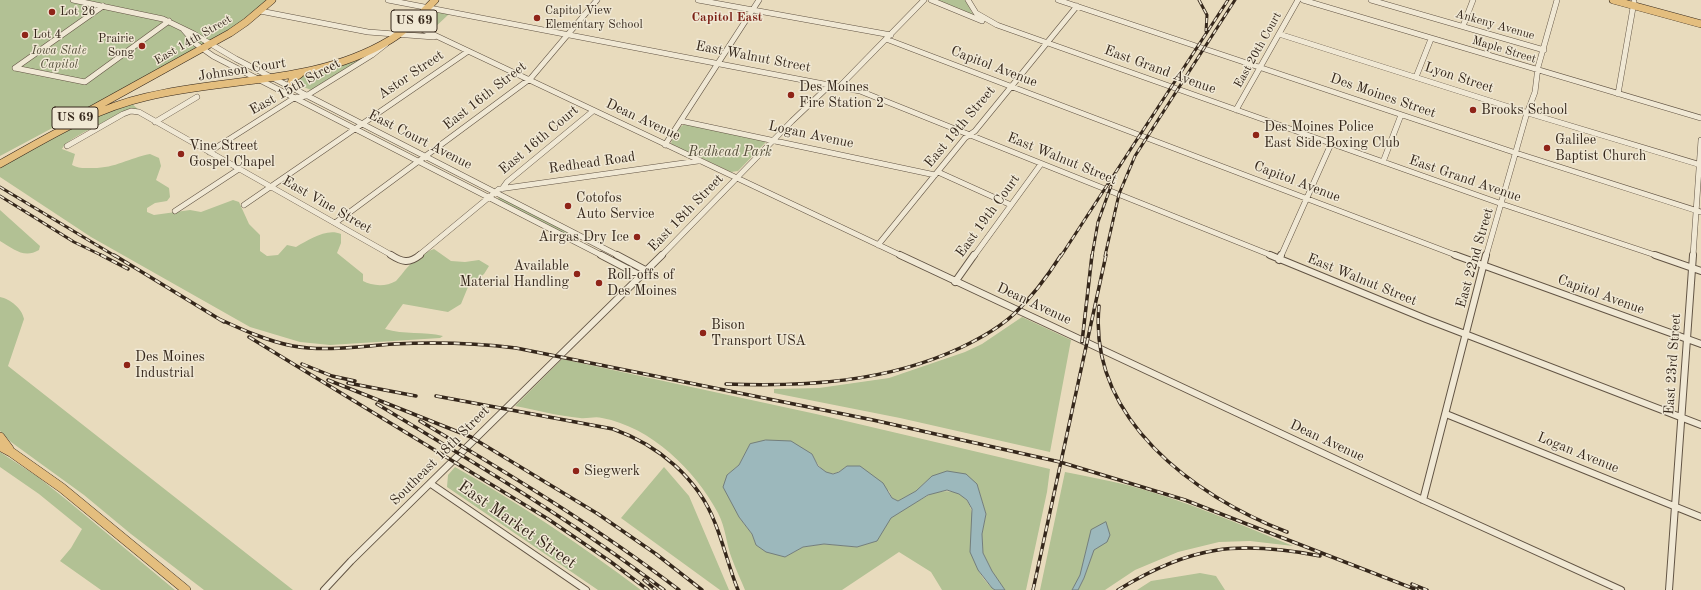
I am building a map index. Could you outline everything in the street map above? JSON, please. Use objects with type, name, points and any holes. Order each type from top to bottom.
[{"type":"main road","name":"East 14th Street","points":[[142,81],[238,28],[272,0]]},
{"type":"main road","name":"East 15th Street","points":[[340,63],[390,40],[411,24],[435,0]]},
{"type":"main road","points":[[1612,0],[1631,2],[1701,19]]},
{"type":"main road","points":[[1631,2],[1701,24]]},
{"type":"main road","name":"Johnson Court","points":[[146,97],[303,73],[340,63]]},
{"type":"main road","points":[[290,87],[292,80],[303,73]]},
{"type":"main road","points":[[142,81],[134,88],[130,95],[136,98],[146,97]]},
{"type":"main road","name":"US 69","points":[[0,164],[9,157],[142,81]]},
{"type":"main road","name":"US 69","points":[[0,160],[9,157],[90,115],[117,105],[146,97]]},
{"type":"main road","points":[[0,437],[11,452]]},
{"type":"main road","points":[[0,446],[11,452],[62,488],[186,590]]},
{"type":"street","name":"East Court Avenue","points":[[73,0],[169,21],[306,96],[647,271]]},
{"type":"street","name":"East Walnut Street","points":[[388,0],[831,84],[867,94],[1466,335],[1701,425]]},
{"type":"street","name":"East 16th Street","points":[[335,223],[528,80],[597,0]]},
{"type":"street","points":[[698,0],[891,35]]},
{"type":"street","points":[[665,145],[759,0]]},
{"type":"street","points":[[840,86],[924,0]]},
{"type":"street","name":"East Grand Avenue","points":[[931,0],[981,21],[997,25],[1502,204],[1701,271]]},
{"type":"street","name":"East Grand Avenue","points":[[968,0],[976,14],[997,25]]},
{"type":"street","name":"Des Moines Street","points":[[1058,0],[1068,1],[1077,6],[1516,154],[1698,211]]},
{"type":"street","name":"East 20th Court","points":[[1236,110],[1258,67],[1298,0]]},
{"type":"street","name":"Maple Street","points":[[1303,0],[1538,71],[1701,118]]},
{"type":"street","name":"Ankeny Avenue","points":[[1371,0],[1544,50]]},
{"type":"street","points":[[1397,7],[1400,0]]},
{"type":"street","points":[[1463,26],[1473,0]]},
{"type":"street","name":"East 22nd Street","points":[[1423,500],[1483,266],[1539,74],[1538,71],[1557,0]]},
{"type":"street","points":[[1618,94],[1631,2]]},
{"type":"street","points":[[103,6],[15,68],[83,83],[88,81],[169,21]]},
{"type":"street","name":"East 19th Street","points":[[878,245],[965,138],[970,135],[1077,6]]},
{"type":"street","name":"Dean Avenue","points":[[260,11],[368,32],[438,37]]},
{"type":"street","name":"Dean Avenue","points":[[411,24],[467,52],[955,282],[1423,500],[1621,590]]},
{"type":"street","name":"East Court Avenue","points":[[183,29],[188,37],[201,49],[641,276]]},
{"type":"street","name":"Lyon Street","points":[[1279,34],[1528,113],[1700,165]]},
{"type":"street","name":"Capitol Avenue","points":[[886,39],[1483,266],[1701,344]]},
{"type":"street","points":[[1416,77],[1431,39]]},
{"type":"street","name":"East 15th Street","points":[[209,152],[294,98],[306,96],[377,52],[390,40]]},
{"type":"street","name":"Astor Street","points":[[244,205],[467,52]]},
{"type":"street","name":"East 18th Street","points":[[575,342],[831,84]]},
{"type":"street","points":[[155,122],[197,97]]},
{"type":"street","name":"East Vine Street","points":[[67,146],[123,114],[131,111],[139,112],[401,261],[407,262],[413,261],[489,197]]},
{"type":"street","name":"East 16th Court","points":[[502,188],[507,182],[593,111]]},
{"type":"street","points":[[1383,162],[1401,115]]},
{"type":"street","name":"Logan Avenue","points":[[681,122],[936,174],[1011,205]]},
{"type":"street","name":"East 23rd Street","points":[[1669,590],[1692,268],[1698,211],[1701,140]]},
{"type":"street","points":[[1279,260],[1331,144]]},
{"type":"street","name":"Redhead Road","points":[[489,197],[502,188],[700,161]]},
{"type":"street","name":"East 19th Court","points":[[955,282],[1041,164]]},
{"type":"street","points":[[175,211],[239,169]]},
{"type":"street","points":[[568,239],[574,234]]},
{"type":"street","name":"Southeast 18th Street","points":[[324,590],[351,561],[432,484],[575,342]]},
{"type":"street","name":"Logan Avenue","points":[[1446,414],[1701,517]]},
{"type":"street","name":"East Market Street","points":[[432,484],[586,590]]},
{"type":"green space","name":"Iowa State Capitol","points":[[0,0],[268,0],[234,27],[101,102],[0,156]]},
{"type":"green space","points":[[937,0],[966,0],[972,13],[986,21]]},
{"type":"green space","points":[[431,11],[449,14],[430,32],[415,25],[428,12]]},
{"type":"green space","points":[[379,48],[311,90],[294,83],[296,78]]},
{"type":"green space","points":[[131,103],[140,111],[135,110],[84,132],[66,144],[62,149],[75,154],[72,165],[82,168],[101,168],[116,165],[150,154],[159,158],[161,166],[156,180],[169,188],[170,197],[167,201],[155,203],[147,208],[147,212],[154,215],[190,210],[201,212],[233,200],[239,202],[249,224],[260,235],[260,251],[267,256],[278,255],[287,245],[296,247],[312,238],[324,234],[341,234],[341,243],[337,253],[363,274],[363,281],[375,285],[384,285],[396,281],[408,266],[416,259],[434,249],[451,261],[465,262],[479,260],[489,266],[484,274],[468,287],[461,304],[448,312],[403,304],[385,329],[399,332],[443,336],[440,338],[330,345],[300,342],[250,327],[91,237],[0,177],[0,167],[78,123]]},
{"type":"green space","name":"Redhead Park","points":[[685,124],[766,142],[738,171],[731,172],[671,144],[676,133]]},
{"type":"green space","points":[[500,197],[568,232],[568,234],[566,235],[499,200],[498,198]]},
{"type":"green space","points":[[0,210],[40,246],[39,250],[29,254],[19,252],[0,241]]},
{"type":"green space","points":[[0,297],[15,305],[21,311],[24,319],[8,366],[293,590],[204,590],[131,534],[84,495],[11,442],[0,431]]},
{"type":"green space","points":[[1022,317],[1071,340],[1050,452],[900,418],[774,393],[774,389],[819,388],[889,378],[965,352],[982,344]]},
{"type":"green space","points":[[562,359],[816,414],[1050,469],[1047,492],[1026,590],[1005,590],[992,571],[983,553],[982,534],[986,514],[977,484],[932,476],[916,491],[898,501],[892,498],[889,491],[847,466],[841,471],[830,474],[822,470],[812,454],[750,444],[739,465],[727,475],[739,517],[752,534],[756,545],[785,557],[803,547],[824,544],[857,547],[876,541],[889,520],[912,505],[933,493],[950,491],[962,495],[969,503],[974,528],[978,569],[985,580],[995,590],[942,590],[931,572],[899,552],[842,590],[745,590],[730,553],[723,524],[718,513],[697,481],[670,453],[638,431],[620,423],[599,417],[572,417],[515,406]]},
{"type":"green space","points":[[0,452],[38,477],[175,590],[101,590],[60,561],[71,548],[82,529],[39,494],[0,467]]},
{"type":"green space","points":[[455,467],[550,526],[641,590],[598,590],[447,487],[448,475]]},
{"type":"green space","points":[[664,467],[689,496],[729,590],[720,590],[621,518]]},
{"type":"green space","points":[[1065,472],[1148,491],[1211,513],[1293,546],[1250,541],[1219,542],[1178,552],[1135,570],[1105,590],[1078,590],[1094,550],[1099,546],[1108,529],[1106,523],[1089,539],[1080,576],[1072,590],[1040,590]]},
{"type":"green space","points":[[1200,573],[1216,576],[1225,590],[1137,590],[1151,581]]},
{"type":"water","points":[[766,440],[791,441],[812,454],[818,466],[826,472],[833,474],[839,472],[847,466],[860,466],[883,483],[892,498],[898,501],[916,491],[932,476],[947,471],[966,474],[977,484],[986,514],[982,534],[983,553],[992,571],[1005,590],[995,590],[992,588],[978,570],[970,552],[972,509],[967,500],[959,494],[947,490],[928,495],[891,518],[877,541],[857,547],[824,544],[803,547],[785,557],[766,552],[756,545],[752,534],[739,517],[723,487],[727,475],[739,465],[750,444]]},
{"type":"water","points":[[1106,522],[1110,535],[1107,542],[1094,550],[1078,590],[1072,590],[1080,575],[1091,530]]},
{"type":"railway","points":[[1199,0],[1207,15],[1206,31]]},
{"type":"railway","points":[[1061,256],[1228,0]]},
{"type":"railway","points":[[1105,256],[1119,194],[1135,156],[1235,0]]},
{"type":"railway","points":[[1092,256],[1098,222],[1111,186]]},
{"type":"railway","points":[[0,187],[115,256]]},
{"type":"railway","points":[[0,196],[74,242],[102,256]]},
{"type":"railway","points":[[114,255],[219,319]]},
{"type":"railway","points":[[726,384],[756,385],[816,383],[846,380],[904,368],[932,359],[974,341],[995,329],[1008,319],[1034,293],[1061,255]]},
{"type":"railway","points":[[1082,342],[1092,255]]},
{"type":"railway","points":[[1061,462],[1106,255]]},
{"type":"railway","points":[[102,256],[128,269]]},
{"type":"railway","points":[[1099,306],[1100,347],[1111,384],[1129,418],[1154,448],[1184,474],[1217,497],[1252,517],[1287,532]]},
{"type":"railway","points":[[219,319],[264,338],[283,344],[306,348],[331,349],[394,344],[440,343],[516,348],[873,420],[1061,462]]},
{"type":"railway","points":[[219,319],[224,322]]},
{"type":"railway","points":[[249,337],[548,519],[611,562],[648,590]]},
{"type":"railway","points":[[302,364],[332,376],[355,381]]},
{"type":"railway","points":[[328,380],[471,437],[598,514],[656,554],[702,590]]},
{"type":"railway","points":[[348,383],[416,396]]},
{"type":"railway","points":[[436,396],[613,429],[646,444],[661,454],[687,478],[708,507],[738,590]]},
{"type":"railway","points":[[377,404],[559,516],[664,590]]},
{"type":"railway","points":[[420,421],[519,481],[584,523],[616,544],[679,590]]},
{"type":"railway","points":[[1033,590],[1061,462]]},
{"type":"railway","points":[[1061,462],[1185,500],[1417,590]]},
{"type":"railway","points":[[1118,590],[1144,575],[1168,564],[1215,550],[1264,548],[1320,556]]},
{"type":"railway","points":[[644,580],[656,590]]},
{"type":"railway","points":[[1412,584],[1427,590]]},
{"type":"place","name":"Lot 26","points":[[52,12]]},
{"type":"place","name":"Capitol View Elementary School","points":[[537,18]]},
{"type":"place","name":"Lot 4","points":[[25,35]]},
{"type":"place","name":"Prairie Song","points":[[142,46]]},
{"type":"place","name":"Des Moines Fire Station 2","points":[[791,95]]},
{"type":"place","name":"Brooks School","points":[[1473,110]]},
{"type":"place","name":"Des Moines Police East Side Boxing Club","points":[[1256,135]]},
{"type":"place","name":"Galilee Baptist Church","points":[[1547,148]]},
{"type":"place","name":"Vine Street Gospel Chapel","points":[[181,154]]},
{"type":"place","name":"Cotofos Auto Service","points":[[568,206]]},
{"type":"place","name":"Airgas Dry Ice","points":[[637,237]]},
{"type":"place","name":"Available Material Handling","points":[[577,274]]},
{"type":"place","name":"Roll-offs of Des Moines","points":[[599,283]]},
{"type":"place","name":"Bison Transport USA","points":[[703,333]]},
{"type":"place","name":"Des Moines Industrial","points":[[127,365]]},
{"type":"place","name":"Siegwerk","points":[[576,471]]},
{"type":"district","name":"Capitol East","points":[[727,18]]}]
